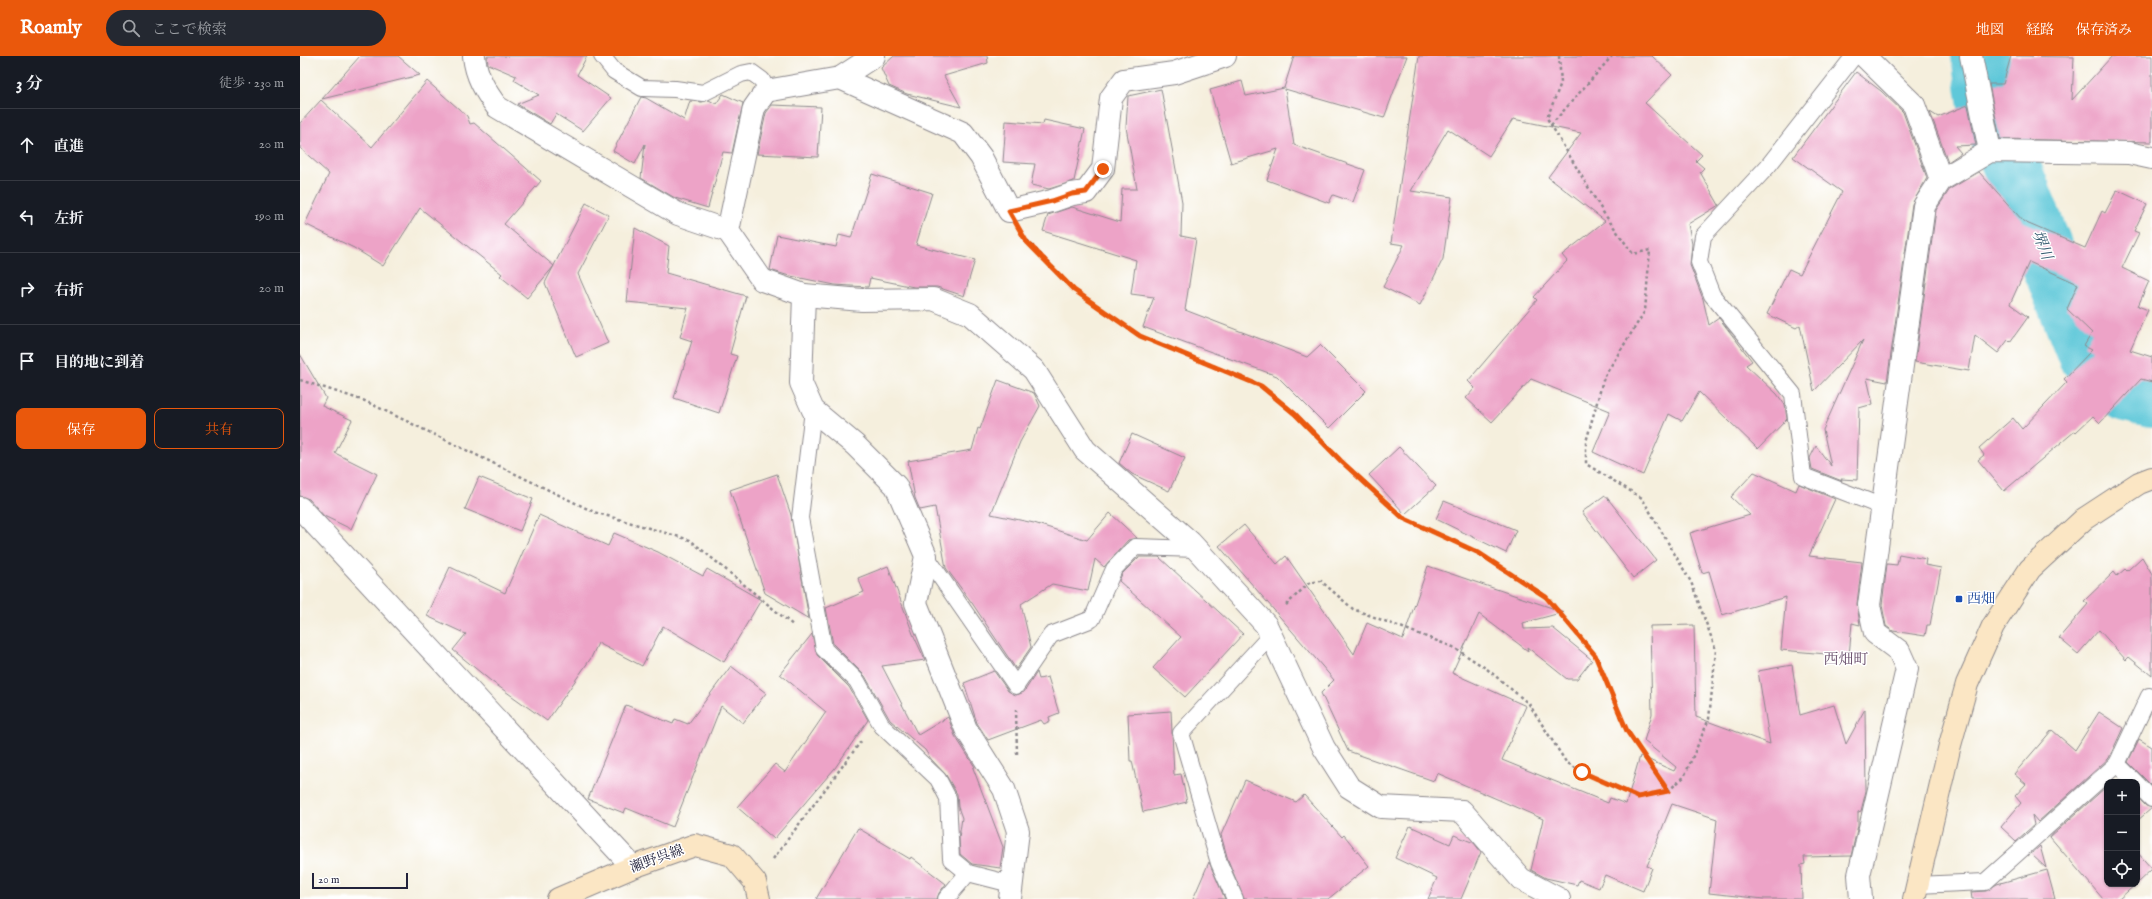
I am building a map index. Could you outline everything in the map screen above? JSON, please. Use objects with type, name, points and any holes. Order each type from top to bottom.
[{"type":"street","points":[[474,56],[475,67],[483,88],[497,106],[678,214],[728,231],[762,280],[804,295],[862,300],[933,299],[970,314],[1034,370],[1086,450],[1197,549],[1268,630],[1324,748],[1349,787],[1381,807],[1462,811],[1521,879],[1558,899]]},
{"type":"street","points":[[728,231],[754,108],[766,91],[840,78],[874,56]]},
{"type":"street","points":[[840,78],[963,133],[981,157],[1009,211],[1052,201],[1072,194],[1086,192],[1103,169],[1111,98],[1124,80],[1174,73],[1225,56]]},
{"type":"street","points":[[1864,56],[1914,105],[1941,180]]},
{"type":"street","points":[[1971,56],[1990,151]]},
{"type":"street","points":[[1861,899],[1859,875],[1907,669],[1899,651],[1875,633],[1869,605],[1924,206],[1941,180],[1990,151],[2129,154],[2152,158]]},
{"type":"street","points":[[804,295],[801,383],[813,410],[855,445],[896,486],[926,556],[916,603],[966,729],[1004,789],[1018,831],[1010,892]]},
{"type":"street","points":[[1916,892],[1950,745],[1967,684],[1992,626],[2036,564],[2084,519],[2139,483],[2152,478]]},
{"type":"street","points":[[300,508],[633,867]]},
{"type":"street","name":"瀬野呉線","points":[[558,899],[633,867],[695,845],[732,856],[757,890]]},
{"type":"lane","points":[[602,56],[614,71],[642,88],[675,89],[703,93],[741,74],[751,72],[762,80],[766,91]]},
{"type":"lane","points":[[1854,56],[1768,166],[1703,236],[1699,262],[1712,295],[1792,394],[1803,476],[1883,507]]},
{"type":"lane","points":[[813,410],[800,518],[824,649],[857,680],[882,726],[938,779],[948,798],[951,859],[968,873],[1010,892]]},
{"type":"lane","points":[[926,556],[1016,686],[1051,635],[1092,619],[1114,569],[1135,547],[1197,549]]},
{"type":"lane","points":[[1235,899],[1219,864],[1181,733],[1268,630]]},
{"type":"lane","points":[[1916,892],[1985,882],[2117,764],[2149,696]]},
{"type":"lane","points":[[2117,764],[2132,779]]},
{"type":"lane","points":[[2140,787],[2152,799]]},
{"type":"lane","points":[[946,899],[968,873]]},
{"type":"path","points":[[1268,630],[1309,583],[1321,581],[1353,609],[1453,647],[1487,669],[1529,704],[1566,762],[1582,772],[1638,797],[1668,791],[1684,777],[1709,719],[1716,650],[1691,582],[1642,498],[1586,464],[1586,442],[1604,377],[1645,311],[1650,250],[1633,254],[1603,212],[1547,118],[1561,83],[1559,56]]},
{"type":"path","points":[[1551,125],[1612,56]]},
{"type":"path","points":[[1009,211],[1026,241],[1074,290],[1140,336],[1261,386],[1295,414],[1341,461],[1403,518],[1479,553],[1546,597],[1595,655],[1627,731],[1668,791]]},
{"type":"path","points":[[300,380],[365,401],[594,512],[690,540],[761,600],[824,649]]},
{"type":"path","points":[[757,890],[878,719]]},
{"type":"building","points":[[360,56],[398,56],[420,75],[322,99]]},
{"type":"building","points":[[487,56],[587,56],[577,75],[611,98],[583,131],[556,114],[550,124],[517,104],[539,95],[514,80],[516,76],[488,64]]},
{"type":"building","points":[[894,56],[987,56],[988,63],[944,76],[961,107],[907,94],[889,86],[881,68]]},
{"type":"building","points":[[1294,56],[1407,56],[1384,118],[1285,89],[1294,145],[1365,170],[1353,202],[1333,195],[1329,203],[1267,180],[1278,149],[1231,163],[1210,90],[1242,81],[1246,96],[1284,88]]},
{"type":"building","points":[[1419,56],[1652,56],[1672,75],[1645,103],[1702,155],[1696,161],[1704,168],[1700,172],[1719,205],[1688,224],[1692,244],[1690,265],[1703,299],[1709,325],[1719,318],[1752,361],[1746,365],[1777,394],[1785,405],[1787,419],[1758,449],[1699,392],[1682,421],[1669,414],[1643,475],[1593,452],[1610,411],[1531,379],[1492,422],[1466,398],[1475,388],[1468,381],[1537,300],[1534,297],[1567,261],[1562,255],[1605,221],[1548,177],[1581,133],[1513,119],[1489,156],[1448,129],[1411,191],[1452,197],[1443,259],[1420,305],[1383,287],[1404,245],[1391,243]]},
{"type":"building","points":[[2011,56],[2074,57],[2072,100],[2112,56],[2152,56],[2152,142],[2000,139],[1989,84],[2003,84]]},
{"type":"building","points":[[1856,72],[1881,91],[1903,112],[1927,178],[1912,204],[1887,382],[1867,378],[1873,404],[1859,408],[1857,480],[1841,479],[1842,481],[1812,469],[1810,458],[1816,446],[1831,466],[1823,430],[1863,340],[1814,391],[1800,325],[1796,328],[1767,314],[1789,269],[1800,274],[1842,192],[1793,157]]},
{"type":"building","points":[[427,81],[467,116],[470,124],[474,123],[541,181],[504,224],[554,266],[527,298],[500,276],[502,274],[420,208],[383,266],[354,248],[305,224],[329,174],[300,148],[300,123],[321,100],[372,147]]},
{"type":"building","points":[[1161,89],[1182,202],[1181,236],[1196,239],[1185,310],[1307,357],[1320,345],[1366,391],[1329,428],[1277,376],[1143,327],[1154,297],[1131,294],[1136,260],[1043,231],[1048,215],[1072,207],[1120,222],[1122,189],[1137,189],[1126,127],[1128,96]]},
{"type":"building","points":[[723,94],[743,103],[732,153],[723,152],[708,208],[675,198],[641,178],[645,144],[635,164],[613,151],[641,97],[646,98],[684,120],[690,101],[702,102],[709,100],[716,104]]},
{"type":"building","points":[[772,105],[821,107],[818,157],[757,154],[766,113]]},
{"type":"building","points":[[1968,105],[1976,145],[1955,146],[1961,153],[1948,162],[1930,112],[1938,117]]},
{"type":"building","points":[[1044,120],[1085,129],[1074,181],[1049,189],[1031,185],[1035,164],[1003,162],[1006,121],[1043,124]]},
{"type":"building","points":[[1979,172],[2024,222],[2085,248],[2102,211],[2105,213],[2117,190],[2147,204],[2134,231],[2139,233],[2122,268],[2149,281],[2138,306],[2148,310],[2130,350],[2152,357],[2152,382],[2141,379],[2100,423],[2093,416],[2076,432],[2075,431],[2004,491],[1978,460],[1984,455],[1979,448],[2013,418],[2022,429],[2067,382],[2064,379],[2092,350],[2084,346],[2092,333],[2067,309],[2078,284],[2029,262],[2010,304],[2028,317],[2010,342],[2008,340],[1998,353],[1975,335],[1969,371],[1915,362],[1936,210],[1950,189]]},
{"type":"building","points":[[872,174],[932,193],[916,245],[975,260],[964,296],[937,287],[914,287],[870,278],[868,287],[835,285],[786,275],[770,270],[777,235],[836,247],[839,235],[851,238]]},
{"type":"building","points":[[586,203],[609,215],[578,274],[608,343],[576,357],[545,283]]},
{"type":"building","points":[[635,228],[669,246],[666,273],[746,296],[730,354],[737,356],[719,413],[674,398],[692,341],[680,337],[688,308],[627,302]]},
{"type":"building","points":[[300,354],[326,398],[322,406],[352,420],[335,453],[377,474],[351,529],[324,516],[309,499],[300,496]]},
{"type":"building","points":[[998,380],[1034,393],[1040,406],[1020,442],[991,514],[1034,523],[1087,540],[1110,513],[1137,538],[1128,540],[1104,567],[1095,559],[1088,591],[1052,584],[1021,604],[1031,647],[1016,669],[972,603],[946,568],[935,507],[920,510],[915,498],[908,461],[972,450],[978,428],[980,429]]},
{"type":"building","points":[[1132,434],[1185,458],[1169,491],[1132,474],[1119,463]]},
{"type":"building","points":[[1399,447],[1436,486],[1405,514],[1369,475]]},
{"type":"building","points":[[1754,472],[1796,491],[1799,484],[1835,499],[1809,556],[1862,562],[1857,604],[1860,625],[1852,623],[1849,656],[1781,650],[1786,597],[1722,615],[1709,571],[1702,573],[1690,533],[1750,515],[1731,497]]},
{"type":"building","points":[[777,474],[791,515],[809,619],[765,593],[730,490]]},
{"type":"building","points":[[479,477],[533,499],[520,531],[465,509]]},
{"type":"building","points":[[1605,495],[1656,560],[1633,578],[1582,512]]},
{"type":"building","points":[[1444,501],[1516,530],[1506,553],[1436,519]]},
{"type":"building","points":[[539,515],[608,546],[614,533],[658,552],[703,576],[707,569],[761,600],[724,662],[663,626],[642,666],[598,643],[591,658],[547,721],[491,681],[453,650],[466,634],[427,616],[450,567],[505,593]]},
{"type":"building","points":[[1244,525],[1277,564],[1286,556],[1354,654],[1367,623],[1403,639],[1428,566],[1564,612],[1523,623],[1524,629],[1553,628],[1592,660],[1577,679],[1567,679],[1527,647],[1528,651],[1479,614],[1452,673],[1526,706],[1502,760],[1608,803],[1610,798],[1626,804],[1640,756],[1674,771],[1676,767],[1644,741],[1652,714],[1650,626],[1694,625],[1696,717],[1770,744],[1758,671],[1792,665],[1800,715],[1834,705],[1846,744],[1865,709],[1866,791],[1861,811],[1858,812],[1858,825],[1851,856],[1804,857],[1805,864],[1801,865],[1802,899],[1764,899],[1709,893],[1717,819],[1672,804],[1647,866],[1652,868],[1643,891],[1605,875],[1599,888],[1579,880],[1577,885],[1546,878],[1531,870],[1543,819],[1437,773],[1434,781],[1348,751],[1321,693],[1334,680],[1219,546]]},
{"type":"building","points":[[1899,554],[1926,559],[1925,565],[1941,568],[1930,625],[1927,625],[1925,636],[1893,631],[1886,626],[1882,605],[1887,564],[1897,565]]},
{"type":"building","points":[[1139,557],[1159,557],[1243,634],[1185,697],[1153,668],[1181,637],[1119,581],[1122,574]]},
{"type":"building","points":[[2142,557],[2152,574],[2152,676],[2129,657],[2126,660],[2099,630],[2078,654],[2059,638],[2088,604],[2084,601],[2114,572],[2117,576],[2125,569],[2127,571]]},
{"type":"building","points":[[888,566],[913,634],[925,660],[882,666],[918,735],[948,717],[955,736],[975,767],[973,768],[1003,847],[1000,868],[972,864],[960,854],[959,838],[962,818],[958,807],[957,794],[946,775],[925,750],[890,720],[865,676],[833,644],[826,608],[864,592],[858,578]]},
{"type":"building","points":[[812,634],[817,655],[849,687],[868,720],[835,768],[774,839],[737,807],[775,764],[785,772],[826,712],[780,674]]},
{"type":"building","points":[[731,666],[766,693],[743,723],[721,706],[673,827],[626,808],[624,813],[588,799],[626,705],[673,724],[675,719],[688,724]]},
{"type":"building","points":[[994,671],[1008,691],[1016,695],[1024,692],[1037,672],[1039,679],[1048,677],[1059,713],[1049,717],[1050,721],[1044,724],[1041,720],[988,740],[977,723],[964,683]]},
{"type":"building","points":[[1171,711],[1174,775],[1181,774],[1187,802],[1143,812],[1132,761],[1130,761],[1128,714]]},
{"type":"building","points":[[2099,712],[2123,728],[2109,758],[2038,822],[2032,815],[2034,825],[2016,841],[2001,827],[2021,803],[2015,796],[2026,784],[2014,774],[2052,730],[2075,750]]},
{"type":"building","points":[[2139,739],[2152,747],[2152,786],[2128,762]]},
{"type":"building","points":[[1245,780],[1296,802],[1304,795],[1342,837],[1344,835],[1369,866],[1328,899],[1244,899],[1228,860],[1221,835]]},
{"type":"building","points":[[2104,789],[2104,887],[2133,887],[2119,899],[2103,899],[2050,837]]},
{"type":"building","points":[[2140,800],[2146,806],[2152,808],[2140,818]]},
{"type":"building","points":[[1410,826],[1450,844],[1454,835],[1474,843],[1481,852],[1461,899],[1428,899],[1437,878],[1395,858]]},
{"type":"building","points":[[858,828],[910,859],[911,857],[946,884],[939,893],[937,899],[816,899]]},
{"type":"building","points":[[2040,846],[2046,868],[2031,854]]},
{"type":"building","points":[[2140,855],[2152,869],[2140,880]]},
{"type":"building","points":[[1209,862],[1225,899],[1193,899]]},
{"type":"building","points":[[2047,870],[2055,899],[1972,899],[1971,892],[1986,891],[1997,884]]},
{"type":"waterway","name":"堺川","points":[[1980,56],[1987,105],[2086,354],[2126,393],[2152,399]]},
{"type":"place","name":"西畑","points":[[1959,599]]},
{"type":"district","name":"西畑町","points":[[1846,659]]},
{"type":"route","points":[[1103,169],[1086,192],[1072,194],[1052,201],[1009,211],[1026,241],[1074,290],[1140,336],[1261,386],[1295,414],[1341,461],[1403,518],[1479,553],[1546,597],[1595,655],[1627,731],[1668,791],[1638,797],[1582,772]]}]
